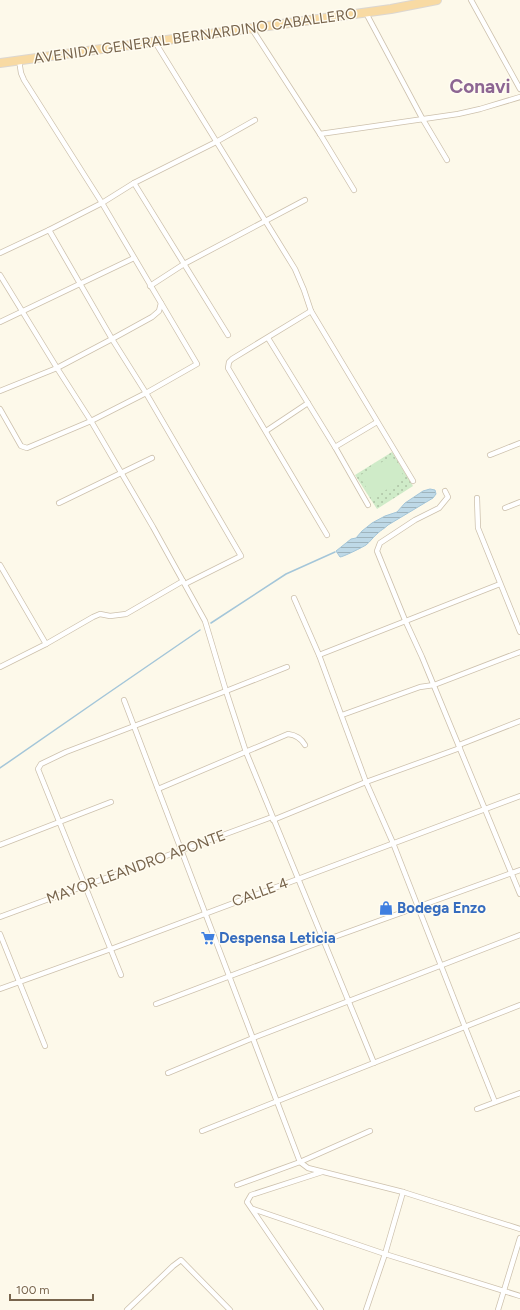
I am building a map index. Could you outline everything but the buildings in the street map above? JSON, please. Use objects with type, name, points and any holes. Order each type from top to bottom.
[{"type":"highway","name":"AVENIDA GENERAL BERNARDINO CABALLERO","points":[[0,63],[391,10],[438,0]]},
{"type":"street","points":[[471,0],[520,89]]},
{"type":"street","points":[[366,13],[422,118],[447,160]]},
{"type":"street","points":[[252,29],[320,134],[354,190]]},
{"type":"street","points":[[155,42],[295,269],[311,312],[413,481]]},
{"type":"street","points":[[0,409],[22,446],[27,448],[90,421],[146,393],[197,364],[102,203],[24,80],[19,60]]},
{"type":"street","points":[[320,134],[422,118],[458,114],[520,97]]},
{"type":"street","points":[[0,253],[102,203],[134,183],[216,142],[255,120]]},
{"type":"street","points":[[134,183],[228,335]]},
{"type":"street","points":[[150,286],[184,264],[305,200]]},
{"type":"street","points":[[0,667],[46,644],[93,617],[100,614],[110,616],[126,614],[184,582],[241,556],[49,230]]},
{"type":"street","points":[[0,322],[134,258]]},
{"type":"street","points":[[0,275],[122,474],[205,621],[246,752],[323,941],[350,1001],[374,1063]]},
{"type":"street","points":[[0,391],[57,368],[112,339],[152,317],[159,311],[161,304]]},
{"type":"street","points":[[311,312],[232,359],[229,362],[228,368],[327,535]]},
{"type":"street","points":[[268,338],[335,447],[368,505]]},
{"type":"street","points":[[266,431],[308,403]]},
{"type":"street","points":[[335,447],[377,422]]},
{"type":"street","points":[[490,455],[520,443]]},
{"type":"street","points":[[59,503],[122,474],[152,458]]},
{"type":"street","points":[[445,491],[448,497],[439,508],[416,520],[380,543],[378,551],[405,620],[486,808],[520,894]]},
{"type":"street","points":[[477,498],[478,528],[520,632]]},
{"type":"street","points":[[505,508],[520,502]]},
{"type":"street","points":[[0,565],[46,644]]},
{"type":"street","points":[[319,655],[500,584]]},
{"type":"street","points":[[294,598],[319,655],[366,782],[393,843],[464,1027],[495,1102]]},
{"type":"street","points":[[342,715],[420,687],[434,685],[520,652]]},
{"type":"street","points":[[121,975],[38,769],[41,764],[66,752],[287,667]]},
{"type":"street","points":[[124,700],[300,1162],[308,1168],[403,1192],[520,1229]]},
{"type":"street","name":"MAYOR LEANDRO APONTE","points":[[0,917],[273,818],[459,747],[520,721]]},
{"type":"street","points":[[158,789],[288,734],[295,734],[303,741],[305,745]]},
{"type":"street","name":"CALLE 4","points":[[0,989],[520,796]]},
{"type":"street","points":[[0,845],[111,802]]},
{"type":"street","points":[[156,1004],[417,906],[520,870]]},
{"type":"street","points":[[0,934],[45,1046]]},
{"type":"street","points":[[168,1073],[253,1038],[520,935]]},
{"type":"street","points":[[202,1131],[520,1006]]},
{"type":"street","points":[[477,1109],[520,1093]]},
{"type":"street","points":[[237,1185],[300,1162],[370,1131]]},
{"type":"street","points":[[322,1172],[251,1195],[248,1202],[289,1264],[322,1310]]},
{"type":"street","points":[[366,1310],[385,1254],[403,1192]]},
{"type":"street","points":[[253,1209],[385,1254],[520,1296]]},
{"type":"street","points":[[498,1310],[520,1238]]},
{"type":"street","points":[[127,1310],[181,1260],[230,1310]]},
{"type":"green space","points":[[392,452],[413,486],[377,509],[355,475]]},
{"type":"green space","points":[[392,456],[405,478],[373,498],[359,476]]},
{"type":"water","points":[[430,489],[435,490],[436,494],[433,498],[388,525],[376,534],[366,545],[340,557],[336,551],[351,539],[356,538],[372,523],[397,512],[405,503],[423,491]]},
{"type":"waterway","points":[[211,623],[286,574],[335,552]]},
{"type":"waterway","points":[[0,768],[200,630]]},
{"type":"place","name":"Bodega Enzo","points":[[386,908]]},
{"type":"place","name":"Despensa Leticia","points":[[208,938]]},
{"type":"district","name":"Conavi","points":[[480,86]]}]
